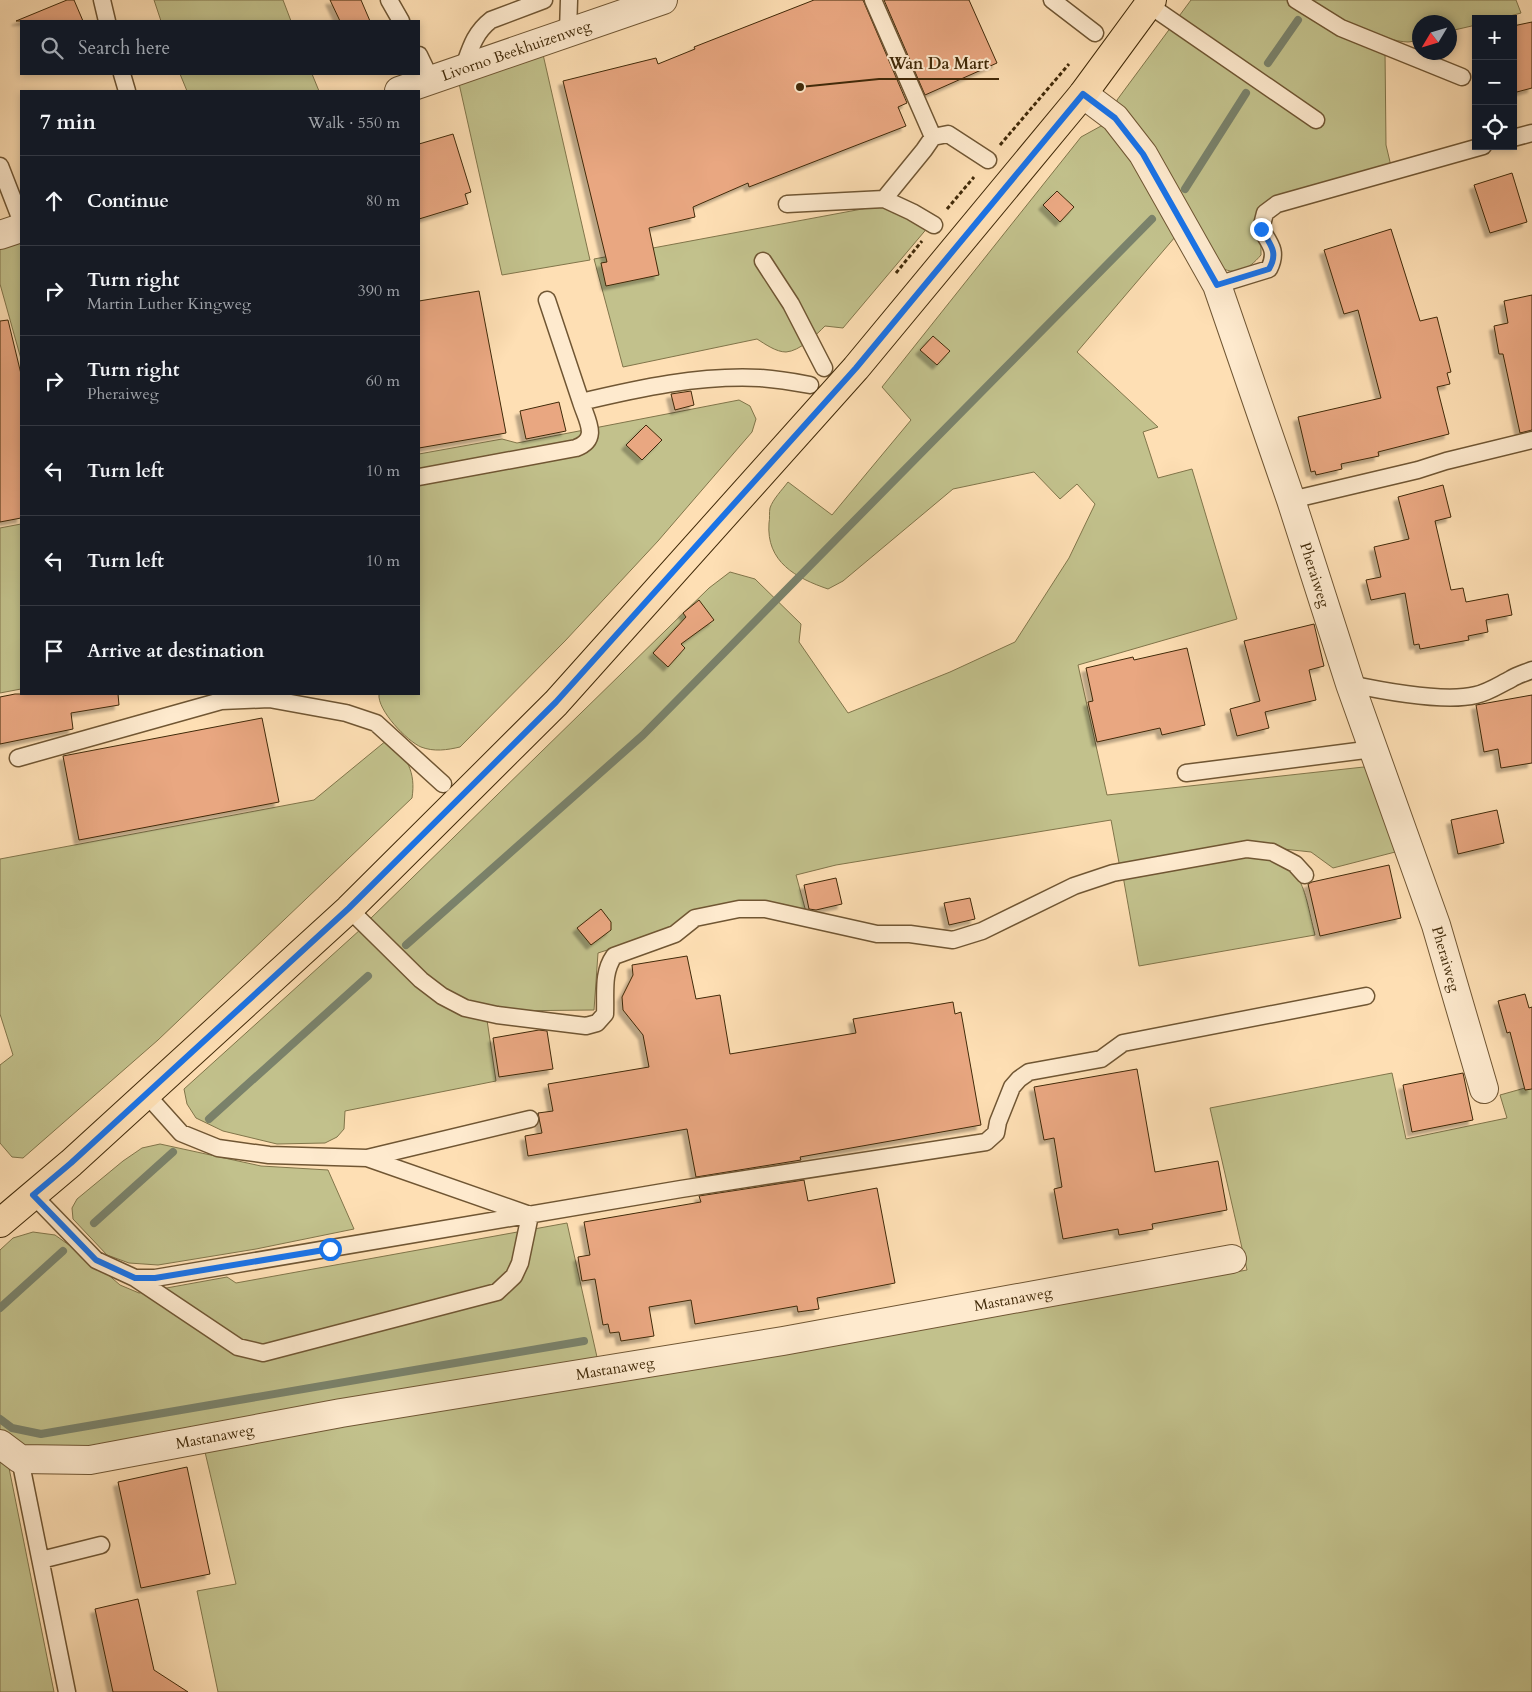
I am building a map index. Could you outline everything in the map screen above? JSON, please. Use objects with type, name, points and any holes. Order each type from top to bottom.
[{"type":"main road","points":[[0,1223],[71,1163],[349,908],[562,695],[856,368],[1083,94],[1151,2]]},
{"type":"street","name":"Livorno Beekhuizenweg","points":[[402,90],[662,0]]},
{"type":"street","name":"Pheraiweg","points":[[1083,94],[1115,118],[1143,154],[1217,285],[1291,500],[1350,684],[1436,925],[1484,1089]]},
{"type":"street","points":[[0,235],[20,228]]},
{"type":"street","name":"Mastanaweg","points":[[10,1451],[90,1460],[341,1413],[784,1341],[1232,1260]]},
{"type":"lane","points":[[102,0],[107,20]]},
{"type":"lane","points":[[389,0],[400,20]]},
{"type":"lane","points":[[463,69],[473,39],[483,26],[491,20],[544,0]]},
{"type":"lane","points":[[568,32],[569,0]]},
{"type":"lane","points":[[873,0],[933,137]]},
{"type":"lane","points":[[1052,0],[1094,33]]},
{"type":"lane","points":[[1296,0],[1341,28],[1462,77]]},
{"type":"lane","points":[[1151,2],[1316,120]]},
{"type":"lane","points":[[420,57],[431,80]]},
{"type":"lane","points":[[122,75],[127,90]]},
{"type":"lane","points":[[1517,137],[1532,132]]},
{"type":"lane","points":[[884,199],[933,137],[948,134],[988,160]]},
{"type":"lane","points":[[1217,285],[1269,269],[1273,261],[1274,250],[1261,229],[1265,213],[1277,204],[1472,149]]},
{"type":"lane","points":[[0,166],[20,217]]},
{"type":"lane","points":[[787,204],[884,199],[934,225]]},
{"type":"lane","points":[[764,261],[791,304],[824,368]]},
{"type":"lane","points":[[420,477],[576,448],[588,441],[591,434],[547,300]]},
{"type":"lane","points":[[581,402],[647,387],[692,380],[760,378],[810,385]]},
{"type":"lane","points":[[1291,500],[1418,470],[1446,461],[1532,440]]},
{"type":"lane","points":[[1350,684],[1384,691],[1439,697],[1475,696],[1492,690],[1532,670]]},
{"type":"lane","points":[[18,758],[221,701],[270,699],[346,713],[376,722],[444,784]]},
{"type":"lane","points":[[1186,773],[1373,749]]},
{"type":"lane","points":[[349,908],[414,974],[442,996],[465,1008],[497,1015],[586,1026],[597,1023],[606,1014],[606,974],[608,964],[614,956],[675,934],[695,918],[739,909],[765,909],[877,934],[910,934],[953,940],[982,931],[1074,886],[1113,873],[1247,849],[1272,852],[1295,864],[1305,875]]},
{"type":"lane","points":[[135,1278],[155,1278],[174,1275],[681,1189],[986,1142],[996,1133],[998,1122],[1012,1088],[1019,1079],[1029,1072],[1101,1059],[1123,1043],[1366,996]]},
{"type":"lane","points":[[146,1094],[181,1133],[218,1148],[269,1155],[367,1158],[530,1119]]},
{"type":"lane","points":[[367,1158],[530,1215]]},
{"type":"lane","points":[[33,1195],[96,1260],[135,1278],[238,1347],[263,1353],[497,1292],[514,1276],[520,1263],[530,1215]]},
{"type":"lane","points":[[10,1451],[41,1560],[67,1692]]},
{"type":"lane","points":[[41,1560],[101,1545]]},
{"type":"path","points":[[893,278],[934,225],[1094,33]]},
{"type":"shaded area","points":[[154,0],[283,0],[291,20],[161,20]]},
{"type":"shaded area","points":[[1191,0],[1289,0],[1385,51],[1386,145],[1391,166],[1259,211],[1254,221],[1261,246],[1261,255],[1251,265],[1236,271],[1230,271],[1218,266],[1117,108],[1117,100]]},
{"type":"shaded area","points":[[1308,0],[1516,0],[1521,13],[1514,15],[1472,15],[1472,26],[1457,29],[1457,15],[1412,15],[1412,41],[1408,42],[1398,41],[1371,32]]},
{"type":"shaded area","points":[[542,50],[590,260],[502,275],[458,79]]},
{"type":"shaded area","points":[[180,75],[312,75],[319,90],[187,90]]},
{"type":"shaded area","points":[[1101,126],[1115,132],[1181,230],[1077,352],[1158,427],[1143,432],[1158,478],[1192,469],[1237,619],[1078,665],[1107,795],[1373,766],[1403,850],[1333,868],[1311,852],[1274,848],[1120,868],[1111,820],[836,865],[796,875],[806,912],[738,904],[670,930],[598,953],[594,1010],[497,1011],[444,993],[368,921],[709,588],[730,572],[755,579],[801,624],[799,642],[848,713],[950,672],[1015,642],[1069,558],[1095,504],[1077,484],[1060,499],[1034,472],[953,489],[843,581],[828,589],[794,574],[778,558],[772,548],[769,537],[770,510],[775,498],[788,482],[832,515],[911,420],[882,387],[1081,137]]},
{"type":"shaded area","points":[[905,201],[929,226],[843,328],[825,326],[802,346],[786,352],[775,349],[757,339],[623,367],[594,259]]},
{"type":"shaded area","points":[[20,234],[20,355],[0,284],[0,242]]},
{"type":"shaded area","points":[[739,400],[750,406],[756,419],[752,432],[658,541],[565,641],[460,747],[441,750],[426,749],[415,744],[394,724],[383,708],[379,695],[420,695],[420,454],[502,439],[517,443]]},
{"type":"shaded area","points":[[20,524],[20,689],[0,693],[0,528]]},
{"type":"shaded area","points":[[387,740],[400,752],[408,765],[413,780],[412,798],[158,1040],[23,1158],[12,1157],[0,1143],[0,1065],[13,1055],[0,1014],[0,859],[314,800]]},
{"type":"shaded area","points":[[1247,854],[1281,863],[1291,870],[1303,889],[1315,935],[1139,966],[1123,876]]},
{"type":"shaded area","points":[[361,929],[487,1020],[496,1081],[345,1111],[344,1129],[337,1137],[325,1143],[277,1144],[223,1131],[196,1118],[187,1104],[184,1089]]},
{"type":"shaded area","points":[[1392,1073],[1406,1139],[1507,1118],[1500,1095],[1532,1086],[1532,1692],[218,1692],[197,1591],[236,1584],[205,1452],[236,1445],[1247,1270],[1210,1108]]},
{"type":"shaded area","points":[[160,1144],[261,1166],[328,1170],[354,1229],[256,1249],[158,1265],[129,1263],[107,1255],[73,1219],[72,1208],[77,1199],[123,1161],[142,1148]]},
{"type":"shaded area","points":[[567,1223],[599,1366],[85,1453],[19,1446],[0,1431],[0,1250],[13,1238],[33,1232],[55,1235],[97,1265],[120,1285],[139,1293],[227,1277],[236,1283]]},
{"type":"shaded area","points":[[0,1456],[8,1463],[54,1692],[0,1692]]},
{"type":"building","points":[[67,0],[74,0],[83,20],[20,20],[16,21]]},
{"type":"building","points":[[330,0],[361,0],[370,20],[340,20]]},
{"type":"building","points":[[814,0],[863,0],[907,103],[898,107],[906,126],[749,187],[748,183],[693,207],[695,217],[649,228],[659,275],[606,286],[601,263],[607,262],[563,81],[656,58],[658,64],[695,49],[694,47]]},
{"type":"building","points":[[884,0],[969,0],[997,63],[925,95]]},
{"type":"building","points":[[1532,22],[1532,88],[1517,92],[1517,60],[1517,25]]},
{"type":"building","points":[[453,134],[471,192],[465,194],[468,204],[420,219],[420,144]]},
{"type":"building","points":[[1512,173],[1527,222],[1490,233],[1474,185]]},
{"type":"building","points":[[1057,191],[1074,207],[1060,222],[1043,205]]},
{"type":"building","points":[[1391,229],[1420,321],[1437,317],[1451,372],[1447,373],[1450,384],[1437,387],[1449,434],[1378,452],[1379,456],[1341,464],[1342,469],[1316,475],[1315,471],[1311,472],[1298,417],[1381,398],[1358,310],[1344,314],[1324,250]]},
{"type":"building","points":[[479,291],[506,433],[420,448],[420,301]]},
{"type":"building","points":[[1532,295],[1532,430],[1520,433],[1503,354],[1499,354],[1494,326],[1508,323],[1504,301]]},
{"type":"building","points":[[8,320],[20,370],[20,518],[0,522],[0,321]]},
{"type":"building","points":[[933,336],[950,351],[937,365],[920,350]]},
{"type":"building","points":[[691,391],[694,405],[675,410],[671,394]]},
{"type":"building","points":[[559,402],[566,431],[526,439],[520,411]]},
{"type":"building","points":[[646,425],[662,440],[642,460],[626,445]]},
{"type":"building","points":[[1443,485],[1451,517],[1435,521],[1451,590],[1463,588],[1466,602],[1508,594],[1512,615],[1486,620],[1488,632],[1468,636],[1469,640],[1420,649],[1419,644],[1414,645],[1405,593],[1371,600],[1366,580],[1381,577],[1374,547],[1409,539],[1398,497]]},
{"type":"building","points":[[699,600],[714,620],[681,644],[685,648],[668,667],[653,653],[686,617],[683,613]]},
{"type":"building","points":[[1314,624],[1324,666],[1309,670],[1316,700],[1265,712],[1269,728],[1237,736],[1230,709],[1260,701],[1244,641]]},
{"type":"building","points":[[1187,648],[1205,725],[1162,735],[1160,728],[1097,742],[1088,702],[1093,701],[1086,668],[1133,657],[1134,660]]},
{"type":"building","points":[[15,694],[118,695],[119,705],[71,713],[73,729],[0,744],[0,697]]},
{"type":"building","points":[[1532,695],[1532,763],[1501,768],[1498,749],[1484,752],[1476,705]]},
{"type":"building","points":[[262,718],[279,802],[79,840],[63,756]]},
{"type":"building","points":[[1497,810],[1504,843],[1458,854],[1451,820]]},
{"type":"building","points":[[1389,865],[1401,918],[1320,936],[1308,884]]},
{"type":"building","points":[[836,878],[842,904],[816,910],[809,909],[804,885]]},
{"type":"building","points":[[970,898],[975,919],[949,925],[944,903]]},
{"type":"building","points":[[601,909],[611,922],[611,930],[591,945],[577,928]]},
{"type":"building","points":[[687,956],[696,999],[720,995],[730,1054],[856,1033],[853,1019],[953,1002],[955,1014],[961,1012],[981,1125],[800,1157],[801,1160],[696,1177],[687,1129],[528,1156],[525,1136],[542,1133],[538,1113],[553,1111],[548,1084],[649,1067],[643,1035],[623,1010],[622,997],[633,975],[632,965]]},
{"type":"building","points":[[1525,994],[1529,1008],[1532,1007],[1532,1089],[1525,1090],[1510,1032],[1507,1033],[1498,1001]]},
{"type":"building","points":[[539,1030],[547,1031],[553,1069],[499,1077],[493,1038]]},
{"type":"building","points":[[1137,1069],[1155,1172],[1218,1161],[1227,1210],[1152,1224],[1153,1229],[1119,1235],[1118,1229],[1063,1239],[1054,1189],[1062,1187],[1054,1138],[1044,1140],[1034,1087]]},
{"type":"building","points":[[1463,1073],[1473,1120],[1412,1132],[1403,1085]]},
{"type":"building","points":[[804,1180],[808,1201],[877,1188],[895,1283],[817,1298],[819,1309],[798,1312],[797,1306],[695,1324],[691,1300],[649,1307],[654,1336],[621,1341],[619,1332],[610,1333],[608,1324],[603,1325],[595,1279],[582,1281],[578,1257],[590,1255],[584,1222],[701,1202],[699,1196]]},
{"type":"building","points":[[187,1467],[210,1574],[141,1588],[118,1482]]},
{"type":"building","points":[[138,1599],[154,1670],[188,1692],[113,1692],[95,1609]]},
{"type":"waterway","points":[[1268,63],[1298,20]]},
{"type":"waterway","points":[[1185,189],[1246,93]]},
{"type":"waterway","points":[[406,945],[643,735],[1152,219]]},
{"type":"waterway","points":[[209,1119],[368,976]]},
{"type":"waterway","points":[[94,1223],[173,1152]]},
{"type":"waterway","points":[[0,1308],[63,1251]]},
{"type":"waterway","points":[[0,1419],[12,1428],[41,1434],[584,1341]]},
{"type":"place","name":"Wan Da Mart","points":[[800,87]]},
{"type":"route","points":[[330,1249],[155,1278],[135,1278],[96,1260],[33,1195],[71,1163],[349,908],[556,702],[856,368],[1083,94],[1115,118],[1143,154],[1217,285],[1269,269],[1273,261],[1274,250],[1261,229]]}]
